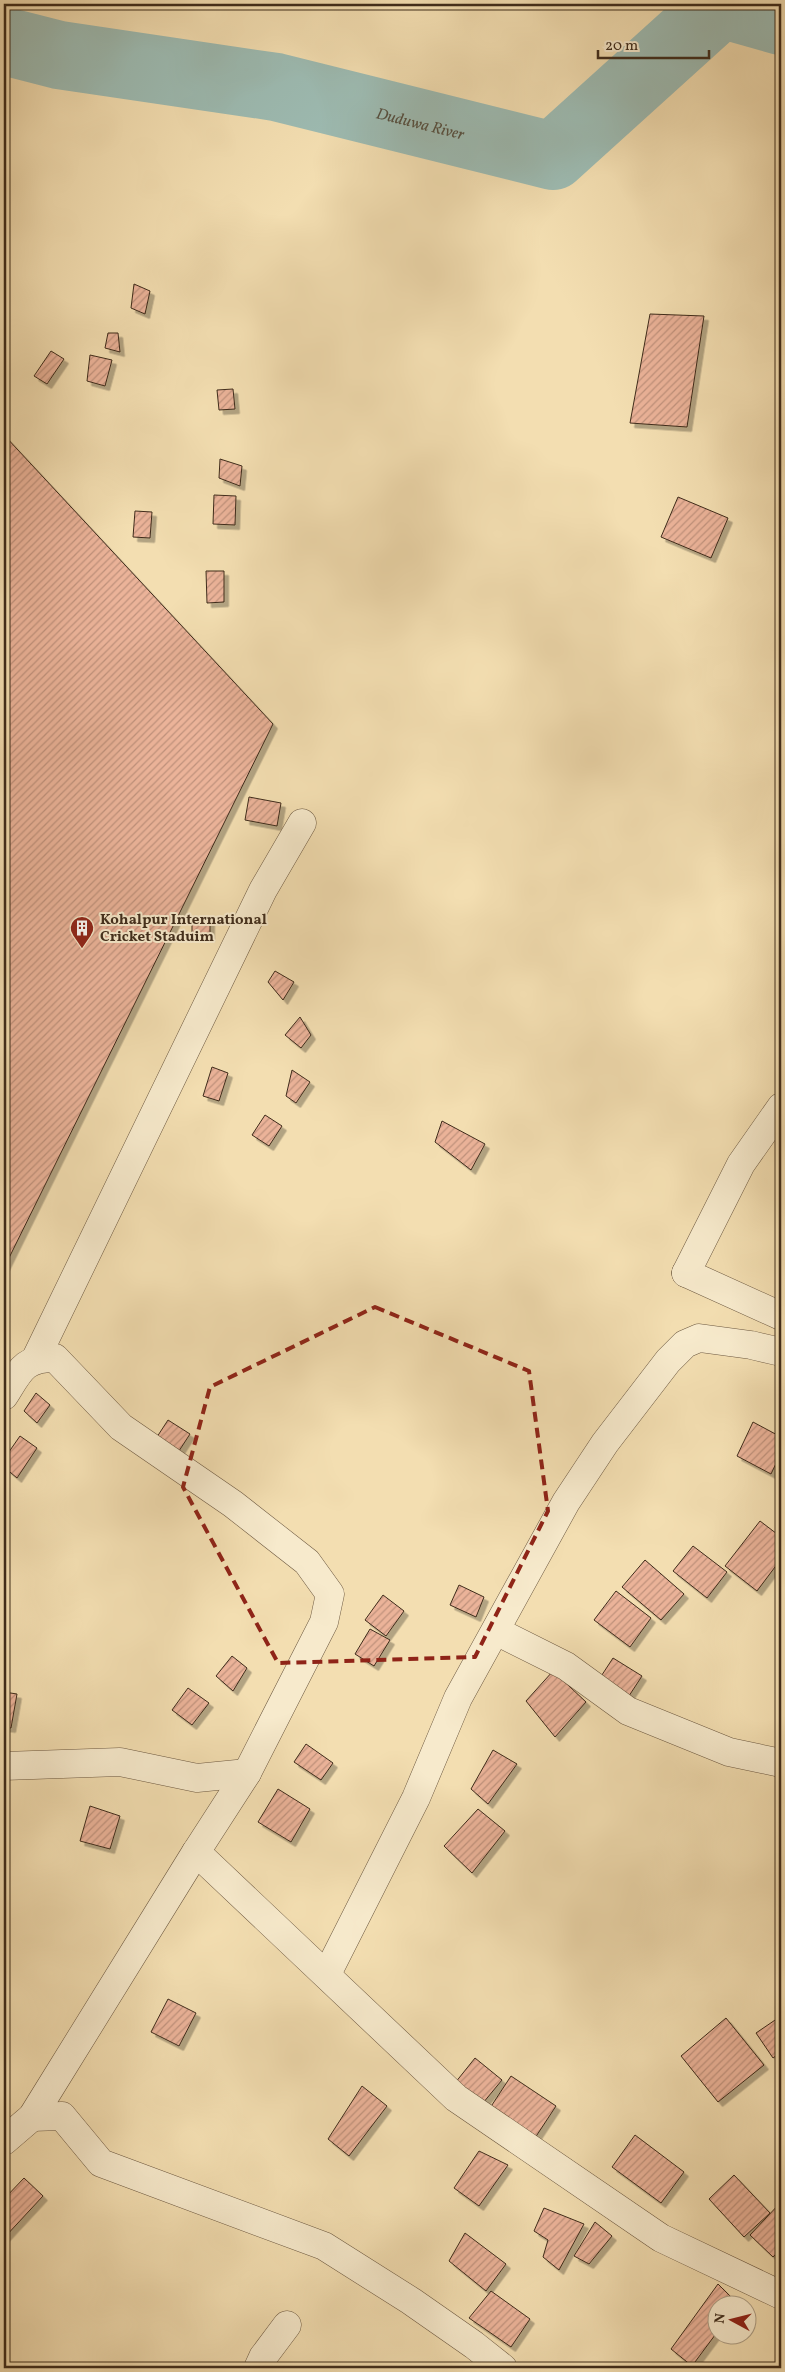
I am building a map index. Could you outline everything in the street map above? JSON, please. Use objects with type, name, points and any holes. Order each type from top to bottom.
[{"type":"street","points":[[4,1396],[20,1371],[36,1358],[263,890],[302,823]]},
{"type":"street","points":[[686,1273],[741,1164],[781,1106]]},
{"type":"street","points":[[686,1273],[781,1302]]},
{"type":"street","points":[[686,1273],[781,1316]]},
{"type":"street","points":[[327,1974],[416,1798],[458,1698],[496,1631],[524,1574],[566,1502],[605,1443],[668,1361],[685,1344],[699,1338],[751,1345],[781,1352]]},
{"type":"street","points":[[4,2141],[32,2117],[247,1773],[324,1622],[330,1594],[308,1562],[234,1504],[121,1426],[55,1358],[36,1358]]},
{"type":"street","points":[[496,1631],[566,1666],[628,1711],[729,1752],[781,1763]]},
{"type":"street","points":[[4,1766],[120,1762],[197,1778],[247,1773]]},
{"type":"street","points":[[196,1852],[456,2098],[661,2238],[781,2295]]},
{"type":"street","points":[[32,2117],[62,2116],[101,2163],[324,2246],[474,2344],[502,2368]]},
{"type":"street","points":[[258,2368],[263,2357],[288,2325]]},
{"type":"highlighted area","points":[[375,1307],[529,1371],[548,1511],[475,1657],[278,1663],[183,1487],[210,1387]]},
{"type":"building","points":[[134,284],[150,291],[145,314],[131,308]]},
{"type":"building","points":[[650,314],[704,316],[687,427],[630,423]]},
{"type":"building","points":[[108,333],[118,333],[120,352],[105,348]]},
{"type":"building","points":[[51,351],[64,359],[47,384],[34,376]]},
{"type":"building","points":[[90,355],[112,360],[105,386],[87,381]]},
{"type":"building","points":[[233,389],[235,409],[219,410],[217,390]]},
{"type":"building","name":"Kohalpur International Cricket Staduim","points":[[4,435],[273,724],[4,1268]]},
{"type":"building","points":[[220,459],[242,466],[240,486],[219,478]]},
{"type":"building","points":[[214,495],[236,496],[235,525],[213,524]]},
{"type":"building","points":[[678,497],[728,518],[711,558],[661,537]]},
{"type":"building","points":[[135,511],[152,512],[150,538],[133,537]]},
{"type":"building","points":[[206,571],[224,571],[224,602],[207,603]]},
{"type":"building","points":[[249,797],[281,803],[277,826],[245,820]]},
{"type":"building","points":[[192,917],[210,917],[210,937],[192,937]]},
{"type":"building","points":[[275,971],[294,982],[283,1000],[268,982]]},
{"type":"building","points":[[300,1017],[311,1035],[301,1048],[285,1035]]},
{"type":"building","points":[[212,1067],[228,1073],[219,1101],[203,1096]]},
{"type":"building","points":[[292,1070],[310,1082],[296,1103],[286,1096]]},
{"type":"building","points":[[265,1115],[282,1126],[269,1146],[252,1135]]},
{"type":"building","points":[[442,1121],[485,1144],[471,1170],[435,1142]]},
{"type":"building","points":[[36,1393],[50,1405],[37,1423],[24,1411]]},
{"type":"building","points":[[168,1420],[190,1434],[177,1454],[155,1440]]},
{"type":"building","points":[[753,1422],[781,1437],[781,1453],[771,1474],[737,1456]]},
{"type":"building","points":[[20,1436],[37,1448],[17,1478],[4,1467],[4,1459]]},
{"type":"building","points":[[760,1521],[781,1537],[781,1559],[757,1591],[725,1566]]},
{"type":"building","points":[[693,1546],[727,1572],[707,1598],[673,1571]]},
{"type":"building","points":[[645,1560],[684,1594],[661,1620],[622,1587]]},
{"type":"building","points":[[459,1585],[484,1597],[476,1617],[450,1605]]},
{"type":"building","points":[[616,1591],[651,1618],[630,1647],[594,1620]]},
{"type":"building","points":[[383,1595],[404,1611],[386,1636],[365,1620]]},
{"type":"building","points":[[370,1629],[390,1640],[374,1666],[355,1654]]},
{"type":"building","points":[[232,1656],[247,1668],[233,1691],[216,1676]]},
{"type":"building","points":[[613,1658],[642,1676],[625,1702],[596,1684]]},
{"type":"building","points":[[553,1671],[586,1702],[555,1737],[526,1701]]},
{"type":"building","points":[[188,1688],[209,1703],[192,1725],[172,1710]]},
{"type":"building","points":[[4,1692],[17,1694],[11,1728],[4,1727]]},
{"type":"building","points":[[306,1744],[333,1763],[321,1780],[294,1762]]},
{"type":"building","points":[[493,1750],[517,1764],[488,1804],[471,1789]]},
{"type":"building","points":[[278,1789],[310,1809],[291,1842],[258,1822]]},
{"type":"building","points":[[90,1806],[120,1816],[110,1849],[80,1841]]},
{"type":"building","points":[[478,1809],[505,1831],[472,1873],[444,1846]]},
{"type":"building","points":[[168,1999],[196,2013],[179,2046],[151,2032]]},
{"type":"building","points":[[781,2016],[781,2052],[773,2058],[756,2033]]},
{"type":"building","points":[[726,2018],[764,2065],[718,2102],[681,2056]]},
{"type":"building","points":[[475,2058],[502,2080],[478,2109],[451,2088]]},
{"type":"building","points":[[511,2076],[556,2106],[533,2141],[488,2111]]},
{"type":"building","points":[[362,2086],[387,2106],[349,2156],[328,2139]]},
{"type":"building","points":[[635,2135],[684,2172],[661,2203],[612,2167]]},
{"type":"building","points":[[479,2151],[508,2165],[479,2206],[454,2188]]},
{"type":"building","points":[[734,2175],[770,2213],[744,2237],[709,2199]]},
{"type":"building","points":[[24,2178],[43,2196],[4,2238],[4,2199]]},
{"type":"building","points":[[781,2202],[781,2249],[773,2257],[750,2235]]},
{"type":"building","points":[[544,2208],[584,2224],[559,2270],[543,2257],[548,2240],[534,2231]]},
{"type":"building","points":[[595,2222],[612,2236],[589,2264],[574,2256]]},
{"type":"building","points":[[465,2233],[506,2264],[486,2291],[449,2261]]},
{"type":"building","points":[[718,2284],[728,2294],[711,2294]]},
{"type":"building","points":[[491,2291],[530,2319],[511,2347],[469,2318]]},
{"type":"building","points":[[708,2298],[708,2344],[692,2366],[671,2349]]},
{"type":"waterway","name":"Duduwa River","points":[[4,41],[59,55],[276,87],[553,156],[721,4],[781,21]]},
{"type":"place","name":"Kohalpur International Cricket Staduim","points":[[82,949]]}]
